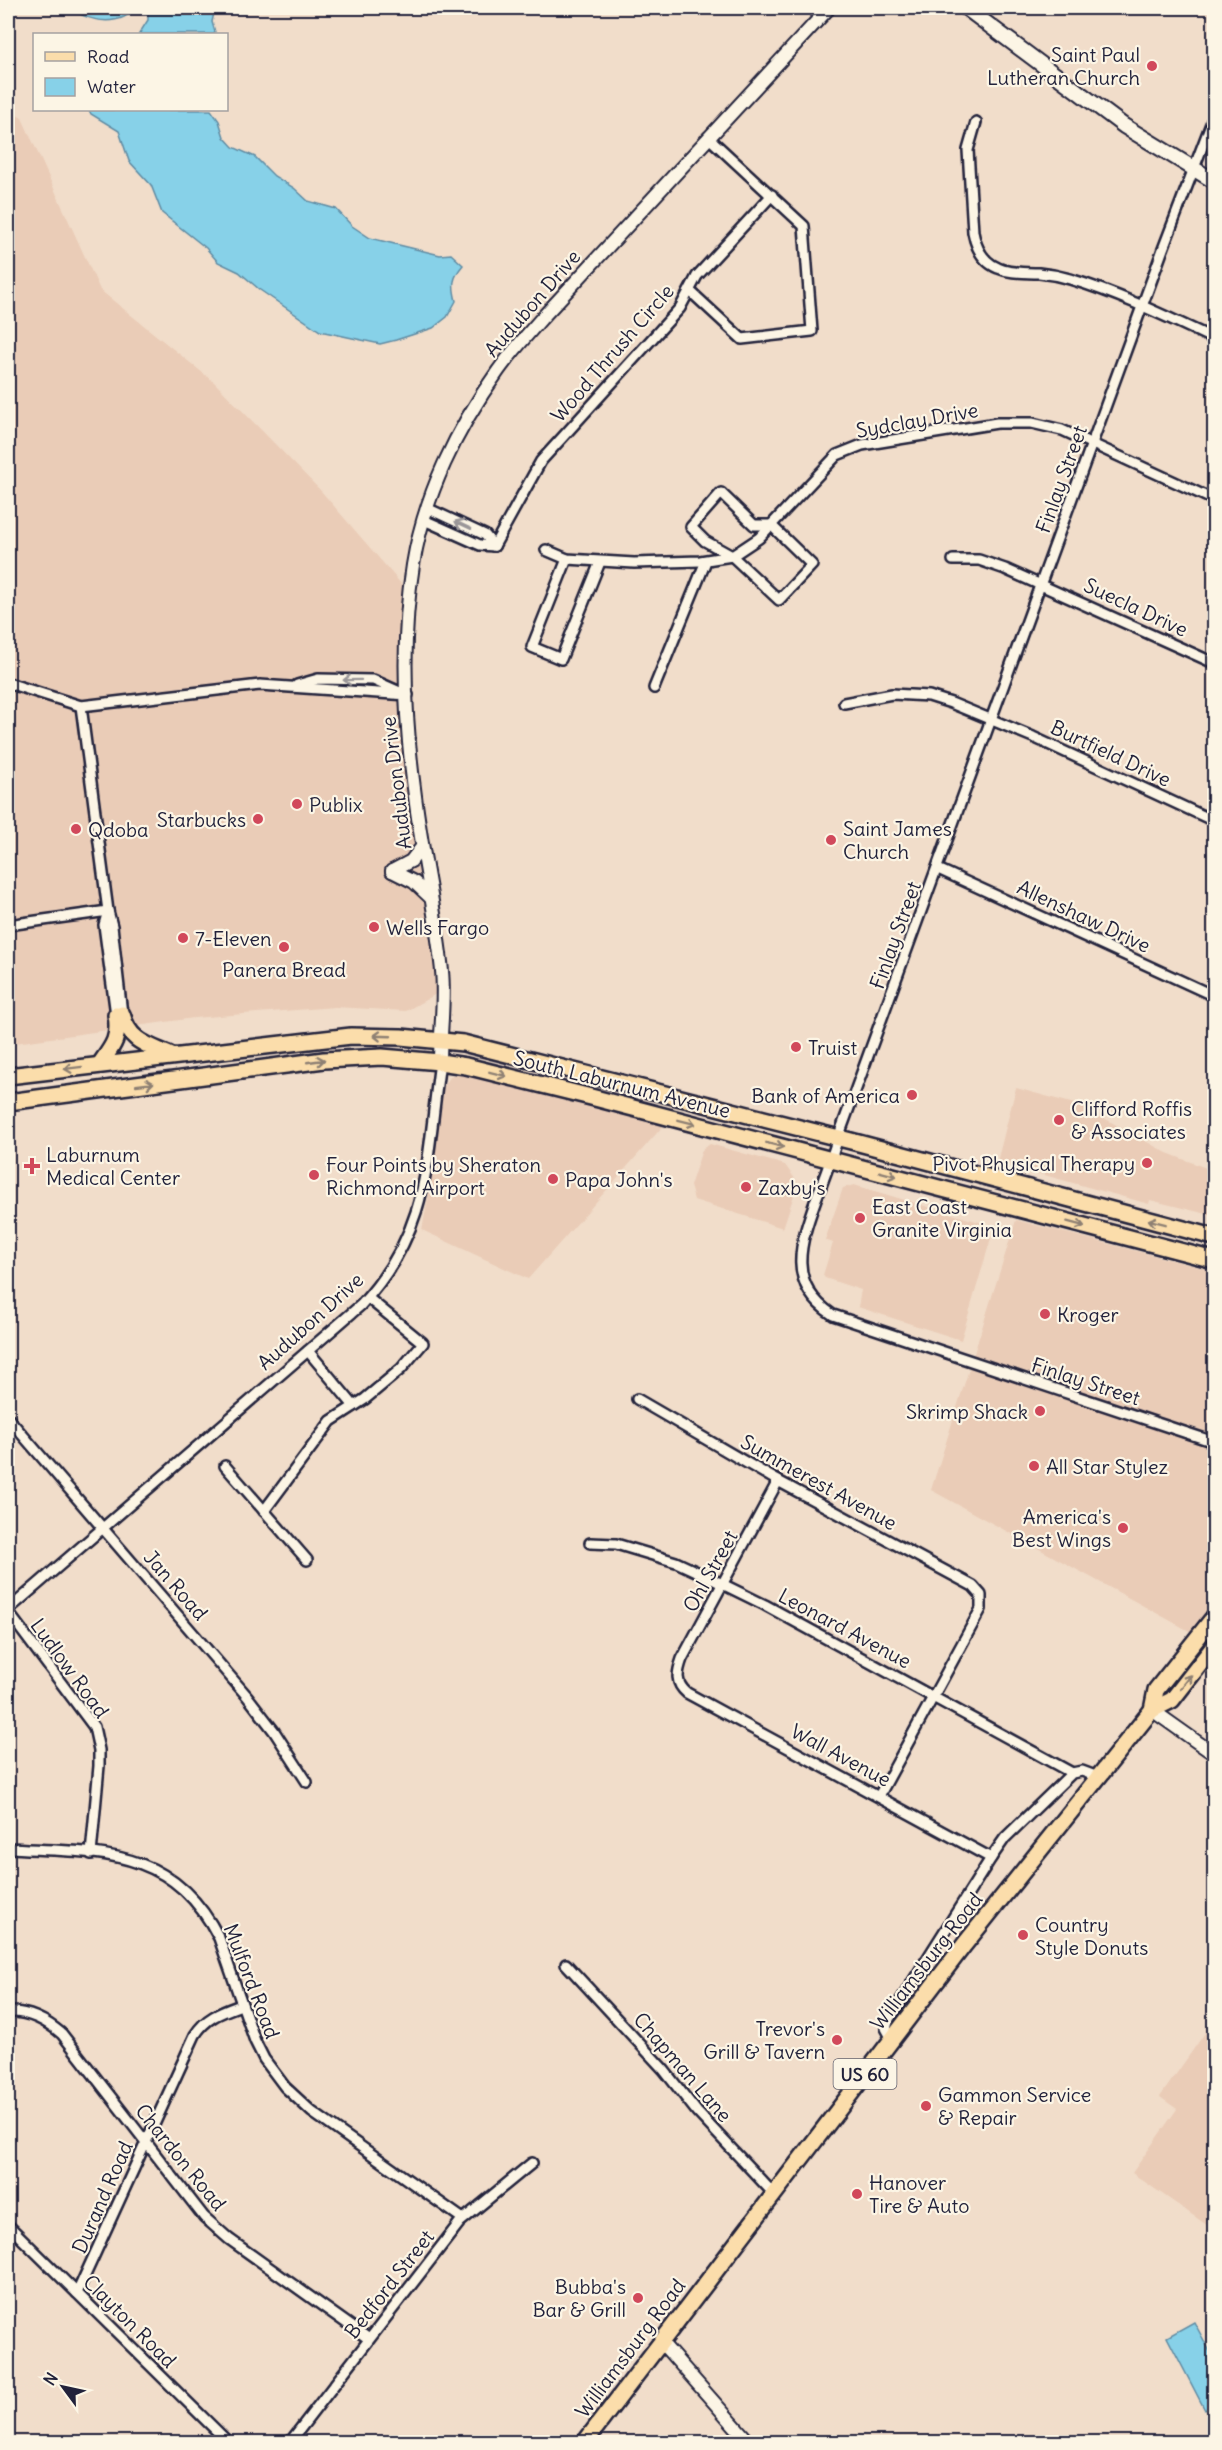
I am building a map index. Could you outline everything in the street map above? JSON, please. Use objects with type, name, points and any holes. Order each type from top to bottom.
[{"type":"main road","points":[[966,8],[1124,126],[1215,182]]},
{"type":"main road","points":[[119,1015],[125,1028],[135,1039],[172,1056]]},
{"type":"main road","points":[[100,1064],[116,1040],[119,1015]]},
{"type":"main road","name":"South Laburnum Avenue","points":[[8,1076],[351,1036],[440,1041],[492,1049],[1215,1237]]},
{"type":"main road","name":"South Laburnum Avenue","points":[[8,1102],[341,1058],[382,1057],[440,1062],[466,1066],[831,1159],[1215,1260]]},
{"type":"main road","name":"Williamsburg Road","points":[[1152,1710],[1156,1690],[1215,1617]]},
{"type":"main road","name":"Williamsburg Road","points":[[585,2442],[892,2039],[1098,1778],[1152,1710],[1172,1700],[1215,1646]]},
{"type":"street","name":"Audubon Drive","points":[[8,1611],[368,1298],[394,1265],[414,1223],[425,1178],[440,1062],[442,973],[422,847],[405,711],[408,695],[407,632],[413,563],[426,514],[456,440],[498,370],[541,319],[829,8]]},
{"type":"street","name":"Finlay Street","points":[[1215,116],[1193,169],[838,1138],[811,1214],[800,1254],[807,1288],[823,1308],[846,1321],[1215,1442]]},
{"type":"street","points":[[976,122],[968,150],[973,232],[975,244],[981,255],[997,268],[1014,272],[1051,274],[1143,306],[1215,339]]},
{"type":"street","points":[[690,291],[741,339],[812,331],[804,226],[708,137]]},
{"type":"street","name":"Wood Thrush Circle","points":[[426,514],[480,545],[494,546],[541,461],[680,308],[697,276],[772,195]]},
{"type":"street","name":"Sydclay Drive","points":[[546,550],[567,559],[600,562],[706,561],[732,556],[752,543],[771,525],[837,455],[862,446],[997,423],[1021,422],[1051,426],[1094,443],[1215,500]]},
{"type":"street","points":[[721,494],[754,525],[771,525],[812,565],[779,600],[732,556],[705,541],[690,527],[721,494]]},
{"type":"street","points":[[567,559],[531,647],[561,659],[600,562]]},
{"type":"street","name":"Suecla Drive","points":[[953,560],[979,560],[1042,584],[1215,663]]},
{"type":"street","points":[[654,688],[706,561]]},
{"type":"street","points":[[8,683],[81,706],[260,685],[289,687],[318,679],[373,680],[408,695]]},
{"type":"street","name":"Burtfield Drive","points":[[844,703],[892,694],[929,696],[992,720],[1215,821]]},
{"type":"street","points":[[81,706],[108,911],[112,926],[119,1015]]},
{"type":"street","points":[[422,847],[411,861],[392,871],[414,882],[430,897]]},
{"type":"street","name":"Allenshaw Drive","points":[[938,869],[1215,996]]},
{"type":"street","points":[[8,925],[108,911]]},
{"type":"street","points":[[264,1510],[331,1421],[401,1369],[423,1343],[368,1298]]},
{"type":"street","points":[[308,1351],[354,1406]]},
{"type":"street","name":"Summerest Avenue","points":[[637,1399],[778,1481],[973,1586],[982,1598],[981,1609],[933,1696]]},
{"type":"street","name":"Jan Road","points":[[8,1418],[248,1696],[307,1782]]},
{"type":"street","points":[[225,1466],[307,1560]]},
{"type":"street","name":"Ohl Street","points":[[678,1680],[677,1672],[682,1659],[778,1481]]},
{"type":"street","name":"Leonard Avenue","points":[[590,1543],[616,1544],[676,1562],[723,1584],[1072,1773],[1082,1771],[1098,1778]]},
{"type":"street","name":"Ludlow Road","points":[[8,1611],[94,1727],[99,1750],[99,1766],[91,1854]]},
{"type":"street","name":"Wall Avenue","points":[[678,1680],[687,1693],[991,1858]]},
{"type":"street","points":[[879,1796],[933,1696]]},
{"type":"street","points":[[1152,1710],[1215,1754]]},
{"type":"street","points":[[892,2039],[886,2028],[889,2019],[991,1858],[1005,1838],[1072,1773]]},
{"type":"street","name":"Mulford Road","points":[[8,1848],[114,1855],[150,1866],[168,1877],[193,1898],[211,1923],[219,1938],[255,2041],[264,2059],[296,2099],[464,2219]]},
{"type":"street","name":"Chapman Lane","points":[[566,1964],[664,2070],[697,2112],[774,2194]]},
{"type":"street","name":"Durand Road","points":[[76,2293],[199,2028],[212,2016],[241,2005]]},
{"type":"street","name":"Chardon Road","points":[[8,2012],[30,2014],[62,2034],[189,2200],[229,2239],[369,2339]]},
{"type":"street","name":"Bedford Street","points":[[290,2442],[464,2219],[532,2163]]},
{"type":"street","name":"Clayton Road","points":[[8,2224],[228,2442]]},
{"type":"street","points":[[661,2342],[748,2442]]},
{"type":"shaded area","points":[[8,110],[22,118],[100,290],[214,382],[321,491],[409,593],[408,695],[443,990],[406,1011],[335,1007],[194,1018],[8,1044]]},
{"type":"shaded area","points":[[463,1074],[664,1125],[528,1279],[422,1230],[444,1085],[452,1075]]},
{"type":"shaded area","points":[[1016,1088],[1082,1106],[1167,1153],[1214,1171],[1214,1204],[1211,1215],[1150,1200],[1149,1204],[997,1162]]},
{"type":"shaded area","points":[[710,1144],[785,1165],[798,1183],[783,1228],[694,1200],[690,1186],[702,1150]]},
{"type":"shaded area","points":[[854,1185],[986,1224],[991,1238],[961,1340],[858,1307],[861,1290],[825,1278],[823,1275],[833,1243],[825,1240],[843,1188]]},
{"type":"shaded area","points":[[1016,1220],[1214,1271],[1214,1622],[1202,1638],[931,1490]]},
{"type":"shaded area","points":[[1214,2020],[1214,2230],[1132,2173],[1177,2109],[1160,2097]]},
{"type":"water","points":[[70,8],[141,8],[124,17],[103,21],[89,18]]},
{"type":"water","points":[[148,8],[215,8],[212,22],[215,32],[140,33],[148,20]]},
{"type":"water","points":[[90,111],[212,111],[219,121],[224,137],[233,147],[255,157],[274,176],[294,188],[308,201],[336,209],[352,226],[370,238],[440,255],[451,254],[463,265],[454,282],[456,301],[447,317],[433,328],[380,344],[320,331],[260,290],[239,272],[218,262],[206,248],[162,213],[151,185],[129,161],[119,131]]},
{"type":"water","points":[[1194,2322],[1214,2359],[1214,2405],[1205,2410],[1167,2337]]},
{"type":"place","name":"Saint Paul Lutheran Church","points":[[1152,66]]},
{"type":"place","name":"Publix","points":[[297,804]]},
{"type":"place","name":"Starbucks","points":[[258,819]]},
{"type":"place","name":"Qdoba","points":[[76,829]]},
{"type":"place","name":"Saint James Church","points":[[831,840]]},
{"type":"place","name":"Wells Fargo","points":[[374,927]]},
{"type":"place","name":"7-Eleven","points":[[183,938]]},
{"type":"place","name":"Panera Bread","points":[[284,947]]},
{"type":"place","name":"Truist","points":[[796,1047]]},
{"type":"place","name":"Bank of America","points":[[912,1095]]},
{"type":"place","name":"Clifford Roffis & Associates","points":[[1059,1120]]},
{"type":"place","name":"Pivot Physical Therapy","points":[[1147,1163]]},
{"type":"place","name":"Laburnum Medical Center","points":[[32,1166]]},
{"type":"place","name":"Four Points by Sheraton Richmond Airport","points":[[314,1175]]},
{"type":"place","name":"Papa John's","points":[[553,1179]]},
{"type":"place","name":"Zaxby's","points":[[746,1187]]},
{"type":"place","name":"East Coast Granite Virginia","points":[[860,1218]]},
{"type":"place","name":"Kroger","points":[[1045,1314]]},
{"type":"place","name":"Skrimp Shack","points":[[1040,1411]]},
{"type":"place","name":"All Star Stylez","points":[[1034,1466]]},
{"type":"place","name":"America's Best Wings","points":[[1123,1528]]},
{"type":"place","name":"Country Style Donuts","points":[[1023,1935]]},
{"type":"place","name":"Trevor's Grill & Tavern","points":[[837,2040]]},
{"type":"place","name":"Gammon Service & Repair","points":[[926,2106]]},
{"type":"place","name":"Hanover Tire & Auto","points":[[857,2194]]},
{"type":"place","name":"Bubba's Bar & Grill","points":[[638,2298]]}]
